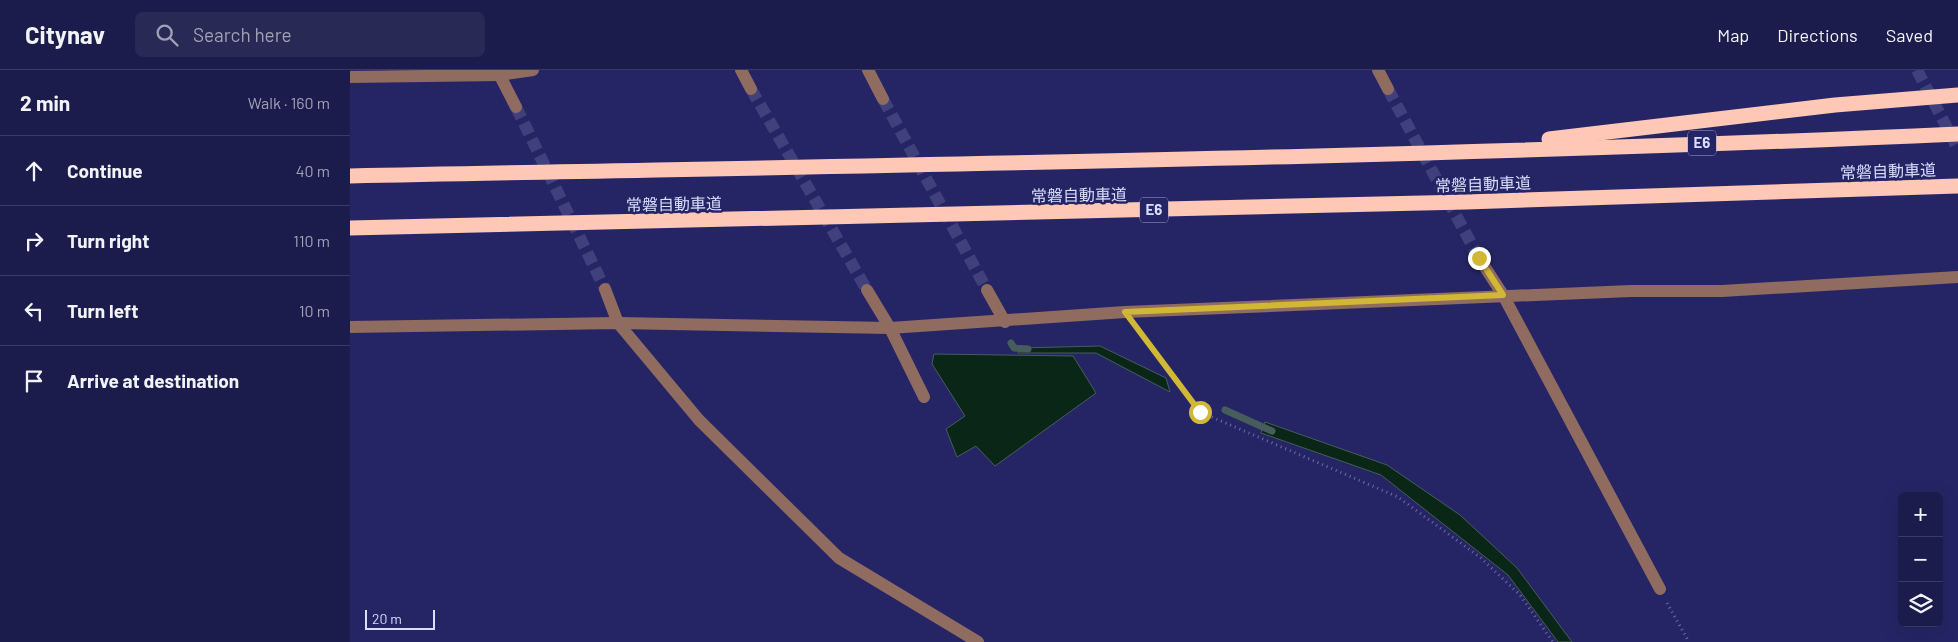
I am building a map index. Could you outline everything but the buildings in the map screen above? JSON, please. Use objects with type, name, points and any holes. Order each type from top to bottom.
[{"type":"highway","points":[[1447,151],[1835,105],[1958,95]]},
{"type":"highway","name":"常磐自動車道","points":[[350,176],[1447,151],[1958,134]]},
{"type":"highway","name":"常磐自動車道","points":[[350,228],[1358,205],[1958,186]]},
{"type":"street","points":[[350,77],[533,70]]},
{"type":"street","points":[[741,70],[751,89]]},
{"type":"street","points":[[868,70],[883,99]]},
{"type":"street","points":[[1378,70],[1388,89]]},
{"type":"street","points":[[498,72],[516,107]]},
{"type":"street","points":[[1479,258],[1503,295],[1660,589]]},
{"type":"street","points":[[350,327],[618,323],[890,328],[1005,322],[1125,312],[1631,290],[1722,291],[1958,276]]},
{"type":"street","points":[[605,289],[618,323],[699,420],[839,558],[978,642]]},
{"type":"street","points":[[868,290],[890,328],[924,397]]},
{"type":"street","points":[[987,290],[1005,322]]},
{"type":"path","points":[[1125,312],[1200,412],[1398,497],[1481,558],[1520,595],[1553,642]]},
{"type":"path","points":[[1660,589],[1689,642]]},
{"type":"shaded area","points":[[1100,346],[1166,378],[1170,392],[1096,353],[1018,353],[1020,348]]},
{"type":"shaded area","points":[[934,354],[1073,356],[1096,393],[995,466],[976,446],[957,457],[946,429],[965,416],[932,364]]},
{"type":"shaded area","points":[[1265,422],[1387,465],[1460,515],[1517,568],[1572,642],[1558,642],[1508,575],[1381,475],[1261,433]]},
{"type":"waterway","points":[[1011,343],[1014,348],[1028,349]]},
{"type":"waterway","points":[[1225,410],[1272,431]]},
{"type":"tunnel","points":[[1917,70],[1958,149]]},
{"type":"tunnel","points":[[751,89],[867,290]]},
{"type":"tunnel","points":[[1388,89],[1479,258]]},
{"type":"tunnel","points":[[883,99],[987,290]]},
{"type":"tunnel","points":[[516,107],[605,289]]},
{"type":"route","points":[[1200,412],[1125,312],[1503,295],[1479,258]]}]
